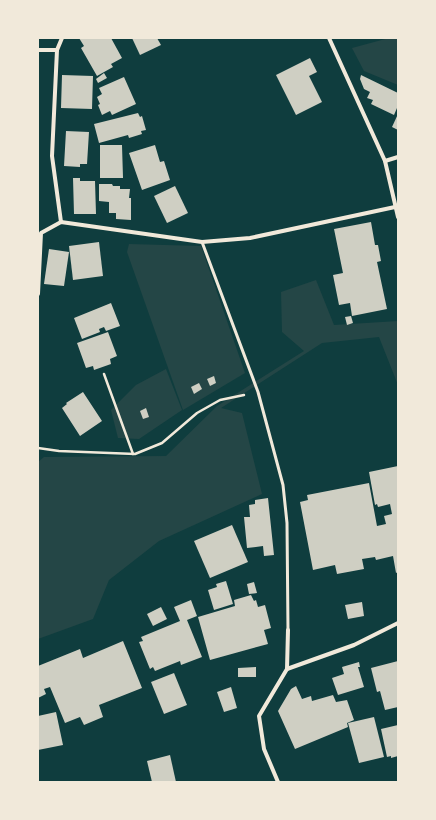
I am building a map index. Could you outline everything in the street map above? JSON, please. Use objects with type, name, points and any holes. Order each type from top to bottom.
[{"type":"street","points":[[61,222],[52,156],[57,50],[62,38]]},
{"type":"street","points":[[329,38],[386,161],[398,217]]},
{"type":"street","points":[[38,50],[57,50]]},
{"type":"street","points":[[386,161],[398,157]]},
{"type":"street","points":[[38,294],[40,233],[61,222],[202,242],[250,238],[395,207]]},
{"type":"street","points":[[287,669],[354,645],[398,622]]},
{"type":"street","points":[[278,782],[264,749],[259,716],[287,669],[288,630]]},
{"type":"lane","points":[[202,242],[258,392],[283,485],[287,523],[288,630]]},
{"type":"path","points":[[104,374],[133,454]]},
{"type":"path","points":[[38,448],[59,451],[133,454],[162,443],[197,413],[220,400],[258,392]]},
{"type":"shaded area","points":[[389,38],[398,38],[398,85],[364,71],[352,48]]},
{"type":"shaded area","points":[[129,244],[201,246],[245,373],[183,410],[127,252]]},
{"type":"shaded area","points":[[316,280],[334,325],[398,321],[398,385],[379,337],[322,343],[221,408],[242,413],[262,494],[159,541],[109,580],[93,619],[38,639],[38,462],[44,457],[166,456],[217,406],[304,351],[282,332],[281,292]]},
{"type":"shaded area","points":[[166,369],[182,410],[139,439],[118,438],[111,410],[136,385]]},
{"type":"building","points":[[79,38],[111,38],[122,58],[111,64],[113,67],[97,76],[81,48],[84,46]]},
{"type":"building","points":[[132,38],[157,38],[161,45],[140,55]]},
{"type":"building","points":[[310,58],[317,72],[309,76],[322,102],[296,115],[276,75]]},
{"type":"building","points":[[104,73],[107,78],[98,83],[96,79]]},
{"type":"building","points":[[62,75],[93,76],[92,109],[61,108]]},
{"type":"building","points":[[361,75],[398,93],[398,109],[397,108],[394,115],[371,104],[373,100],[367,98],[370,92],[364,89],[360,79]]},
{"type":"building","points":[[124,77],[136,104],[112,115],[110,111],[102,115],[97,97],[102,94],[99,88]]},
{"type":"building","points":[[138,113],[140,117],[142,116],[146,130],[141,131],[142,134],[129,138],[128,135],[99,143],[94,124]]},
{"type":"building","points":[[398,114],[398,130],[392,127]]},
{"type":"building","points":[[66,131],[89,132],[87,164],[80,164],[80,167],[64,166]]},
{"type":"building","points":[[100,145],[122,145],[123,178],[100,178]]},
{"type":"building","points":[[155,145],[160,162],[164,161],[170,180],[142,190],[129,153]]},
{"type":"building","points":[[73,178],[80,178],[80,181],[95,181],[96,214],[74,214]]},
{"type":"building","points":[[99,184],[112,184],[113,186],[120,186],[120,189],[130,189],[129,198],[131,198],[131,220],[116,219],[116,213],[109,213],[109,202],[99,201]]},
{"type":"building","points":[[175,186],[188,213],[167,223],[154,196]]},
{"type":"building","points":[[371,222],[375,245],[378,245],[381,261],[377,262],[387,309],[352,316],[350,303],[339,305],[333,275],[343,273],[334,229]]},
{"type":"building","points":[[99,242],[103,276],[73,280],[69,246]]},
{"type":"building","points":[[49,249],[69,252],[64,286],[44,284]]},
{"type":"building","points":[[111,303],[120,326],[106,331],[104,327],[99,329],[100,332],[82,339],[74,318]]},
{"type":"building","points":[[351,316],[353,323],[347,325],[345,317]]},
{"type":"building","points":[[108,332],[117,356],[110,359],[111,364],[94,370],[93,366],[86,368],[77,343]]},
{"type":"building","points":[[214,376],[216,383],[210,386],[207,379]]},
{"type":"building","points":[[199,383],[202,389],[194,394],[191,387]]},
{"type":"building","points":[[83,392],[102,421],[80,436],[62,408],[67,404],[66,403]]},
{"type":"building","points":[[146,408],[149,417],[143,419],[140,411]]},
{"type":"building","points":[[398,466],[398,572],[396,573],[393,556],[376,560],[375,557],[362,559],[364,569],[337,574],[335,565],[313,570],[300,502],[308,500],[307,495],[369,483],[377,526],[386,524],[384,516],[392,514],[390,504],[378,507],[377,504],[375,505],[369,472]]},
{"type":"building","points":[[268,498],[274,555],[264,556],[263,546],[247,548],[244,517],[250,517],[249,505],[255,504],[255,500]]},
{"type":"building","points":[[232,525],[248,562],[210,578],[194,541]]},
{"type":"building","points":[[226,581],[233,604],[214,610],[208,590],[217,587],[216,584]]},
{"type":"building","points":[[254,582],[257,593],[249,594],[247,584]]},
{"type":"building","points":[[251,595],[254,601],[256,600],[258,607],[265,605],[271,628],[264,630],[268,644],[210,660],[198,617],[235,606],[234,600]]},
{"type":"building","points":[[191,600],[197,616],[187,620],[202,657],[181,665],[180,661],[155,671],[153,667],[150,669],[139,642],[143,641],[141,637],[180,621],[174,607]]},
{"type":"building","points":[[362,602],[364,616],[348,619],[345,605]]},
{"type":"building","points":[[161,607],[167,619],[153,626],[147,614]]},
{"type":"building","points":[[123,641],[142,688],[99,705],[103,717],[84,725],[80,717],[65,723],[50,687],[44,689],[46,694],[38,698],[38,666],[80,649],[83,658]]},
{"type":"building","points":[[398,661],[398,707],[385,710],[380,691],[377,692],[371,668]]},
{"type":"building","points":[[359,662],[360,667],[358,667],[364,687],[338,695],[332,678],[344,674],[342,667]]},
{"type":"building","points":[[256,667],[256,677],[238,677],[238,668]]},
{"type":"building","points":[[174,673],[187,705],[164,714],[151,682]]},
{"type":"building","points":[[296,686],[302,699],[311,696],[312,701],[333,695],[336,702],[347,700],[354,720],[347,723],[348,727],[295,749],[278,711],[291,689]]},
{"type":"building","points":[[231,687],[237,708],[224,712],[217,692]]},
{"type":"building","points":[[56,712],[63,745],[38,750],[38,716]]},
{"type":"building","points":[[374,717],[384,757],[359,763],[348,723]]},
{"type":"building","points":[[398,725],[398,756],[391,758],[391,756],[387,757],[381,729]]},
{"type":"building","points":[[170,755],[176,782],[152,782],[147,761]]}]
